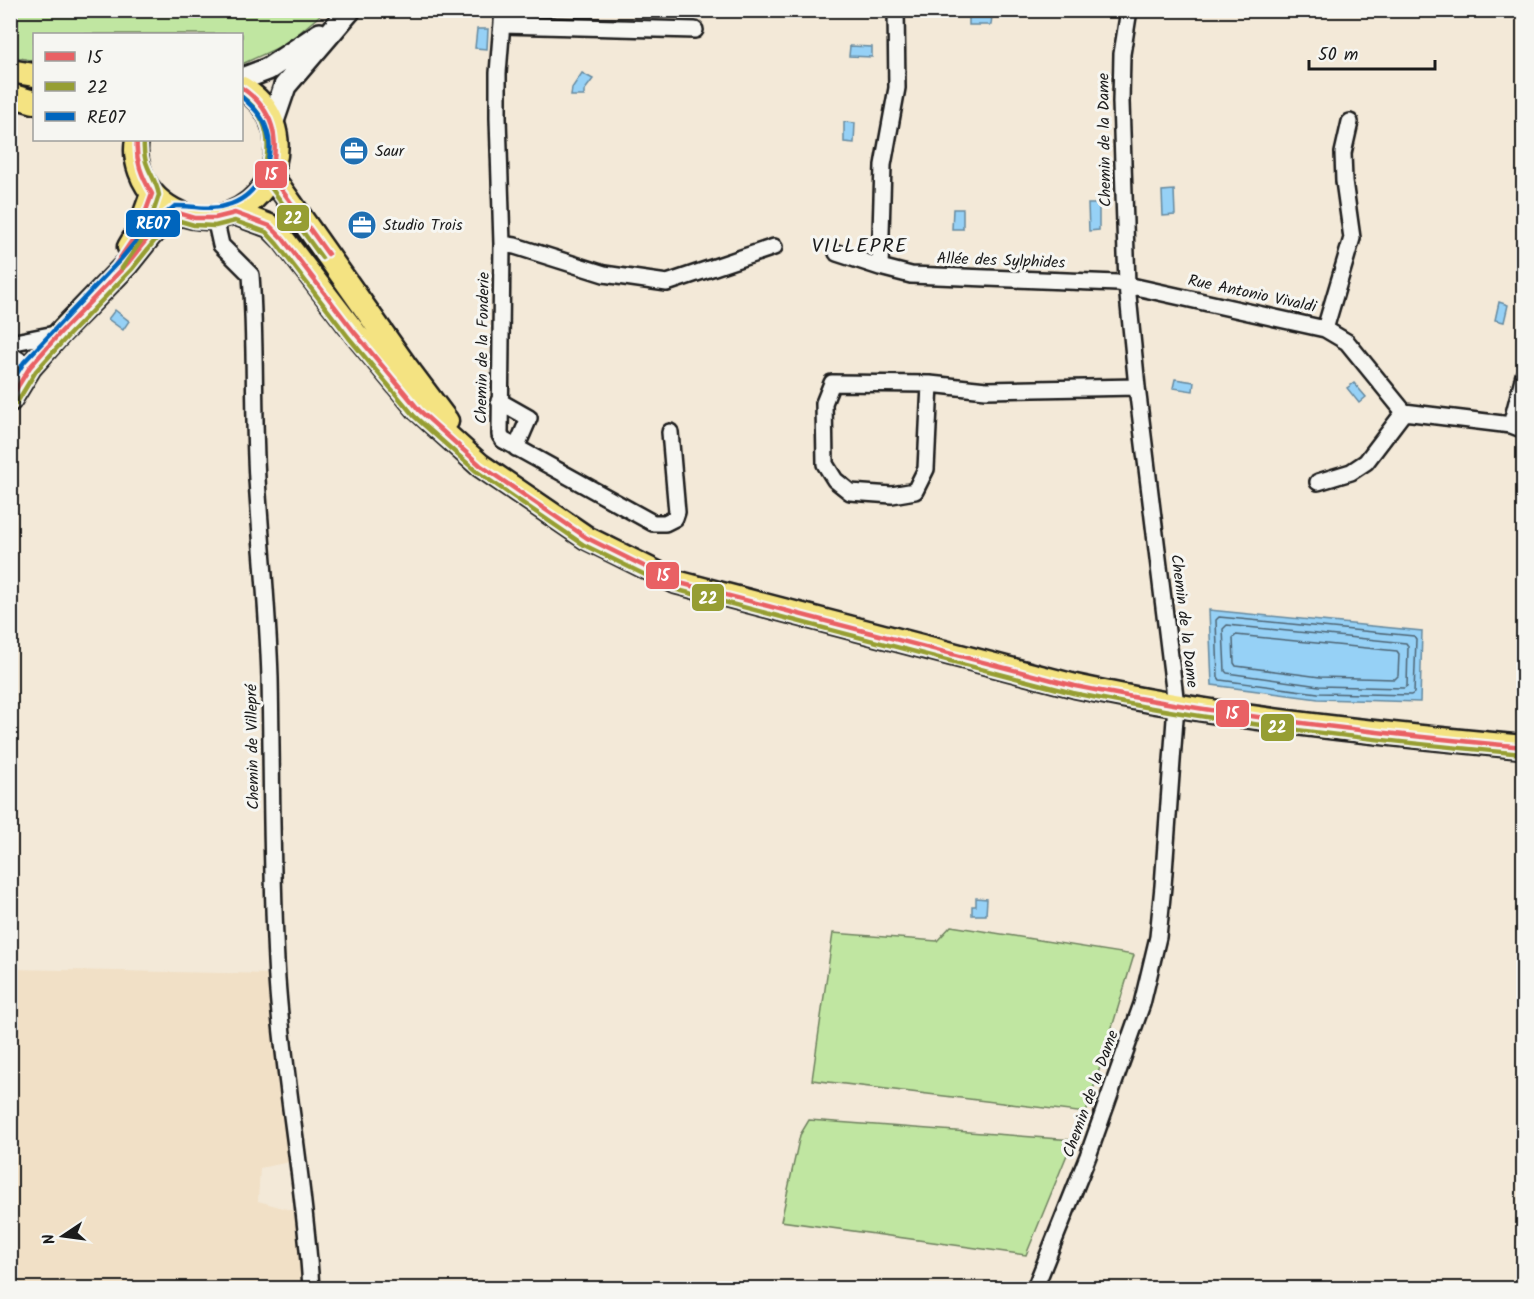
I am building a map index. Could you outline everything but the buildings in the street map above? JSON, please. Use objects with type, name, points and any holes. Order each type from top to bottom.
[{"type":"main road","points":[[10,71],[33,75]]},
{"type":"main road","points":[[225,215],[257,197],[272,175],[276,158],[276,141],[272,124],[263,106],[243,89]]},
{"type":"main road","points":[[10,95],[33,102]]},
{"type":"main road","points":[[133,141],[143,179],[152,194],[164,205],[178,213],[195,218],[225,215],[270,226],[283,239],[355,333],[419,410],[480,465],[587,538],[676,582],[1075,686],[1139,700],[1368,732],[1524,747]]},
{"type":"main road","points":[[272,175],[405,365],[480,465]]},
{"type":"main road","points":[[60,333],[90,289],[120,260],[139,230],[152,194]]},
{"type":"main road","points":[[10,400],[30,367],[60,333],[127,264],[152,234],[178,213]]},
{"type":"street","points":[[880,267],[883,165],[897,88],[896,10]]},
{"type":"street","name":"Chemin de la Dame","points":[[1035,1288],[1088,1156],[1142,1004],[1158,937],[1176,705],[1137,387],[1127,285],[1120,102],[1122,54],[1129,10]]},
{"type":"street","points":[[243,79],[268,69],[345,16]]},
{"type":"street","points":[[272,124],[285,86],[345,16]]},
{"type":"street","points":[[503,18],[695,30]]},
{"type":"street","name":"Chemin de la Fonderie","points":[[503,18],[498,73],[502,244],[500,435],[503,440],[516,448],[653,523],[665,523],[675,518],[677,512],[670,432]]},
{"type":"street","points":[[1325,328],[1352,238],[1344,182],[1343,153],[1350,122]]},
{"type":"street","name":"Chemin de Villepré","points":[[225,215],[221,245],[251,275],[257,478],[266,578],[270,676],[277,980],[284,1059],[309,1253],[311,1288]]},
{"type":"street","points":[[502,244],[604,274],[667,283],[774,247]]},
{"type":"street","name":"Allée des Sylphides","points":[[837,253],[911,275],[1127,285]]},
{"type":"street","name":"Rue Antonio Vivaldi","points":[[1127,285],[1325,328],[1347,342],[1404,412]]},
{"type":"street","points":[[10,343],[60,333]]},
{"type":"street","points":[[10,354],[30,367]]},
{"type":"street","points":[[1318,482],[1351,472],[1366,462],[1404,412],[1517,427],[1524,375]]},
{"type":"street","points":[[930,384],[926,469],[915,491],[892,495],[850,492],[835,480],[825,464],[824,403],[832,383],[930,384],[986,390],[1137,387]]},
{"type":"street","points":[[499,401],[529,418],[516,448]]},
{"type":"shaded area","points":[[11,969],[270,974],[277,1062],[290,1162],[260,1168],[258,1201],[294,1211],[304,1288],[11,1288]]},
{"type":"green space","points":[[11,10],[325,11],[286,44],[243,64],[243,33],[33,33],[33,61],[11,56]]},
{"type":"green space","points":[[951,926],[1134,955],[1086,1113],[812,1080],[833,933],[937,941]]},
{"type":"green space","points":[[809,1120],[1073,1140],[1026,1255],[781,1221],[800,1135]]},
{"type":"water","points":[[969,15],[992,16],[991,25],[969,25]]},
{"type":"water","points":[[477,29],[488,29],[487,49],[475,48]]},
{"type":"water","points":[[850,46],[872,47],[872,57],[849,56]]},
{"type":"water","points":[[582,73],[593,79],[584,91],[584,96],[571,96],[572,88]]},
{"type":"water","points":[[844,122],[855,123],[854,143],[844,142]]},
{"type":"water","points":[[1174,190],[1175,215],[1163,216],[1162,191]]},
{"type":"water","points":[[1088,204],[1099,204],[1099,230],[1089,231]]},
{"type":"water","points":[[953,209],[963,209],[963,229],[952,229]]},
{"type":"water","points":[[1499,302],[1508,305],[1504,322],[1495,320]]},
{"type":"water","points":[[115,310],[129,321],[123,330],[108,319]]},
{"type":"water","points":[[1175,379],[1194,382],[1193,391],[1173,388]]},
{"type":"water","points":[[1354,383],[1366,397],[1359,403],[1347,388]]},
{"type":"water","points":[[1209,610],[1422,631],[1420,702],[1318,699],[1212,685]]},
{"type":"water","points":[[976,898],[987,899],[986,915],[972,915],[972,906],[976,906]]},
{"type":"transit line","name":"15","points":[[243,89],[261,106],[272,126],[275,149],[271,175],[328,254]]},
{"type":"transit line","name":"22","points":[[243,98],[254,108],[263,122],[268,146],[264,178],[322,258]]},
{"type":"transit line","name":"RE07","points":[[10,385],[24,362],[121,259],[146,229],[175,206],[209,208],[231,204],[241,199],[257,184],[267,163],[269,141],[263,120],[243,98]]},
{"type":"transit line","name":"15","points":[[116,264],[139,230],[152,194],[140,168],[137,141]]},
{"type":"transit line","name":"22","points":[[122,268],[146,234],[159,195],[145,158],[144,141]]},
{"type":"transit line","name":"15","points":[[10,399],[30,367],[127,264],[151,234],[178,213],[195,218],[215,218],[235,213],[270,226],[283,239],[355,333],[419,410],[480,465],[587,538],[676,582],[1075,686],[1131,697],[1298,722],[1524,747]]},
{"type":"transit line","name":"22","points":[[16,404],[36,371],[132,269],[156,239],[180,221],[194,225],[215,226],[235,221],[266,232],[414,416],[476,471],[584,545],[674,589],[1073,693],[1129,704],[1297,730],[1523,754]]},
{"type":"place","name":"Saur","points":[[354,151]]},
{"type":"place","name":"Studio Trois","points":[[362,225]]},
{"type":"district","name":"VILLEPRE","points":[[860,247]]}]
